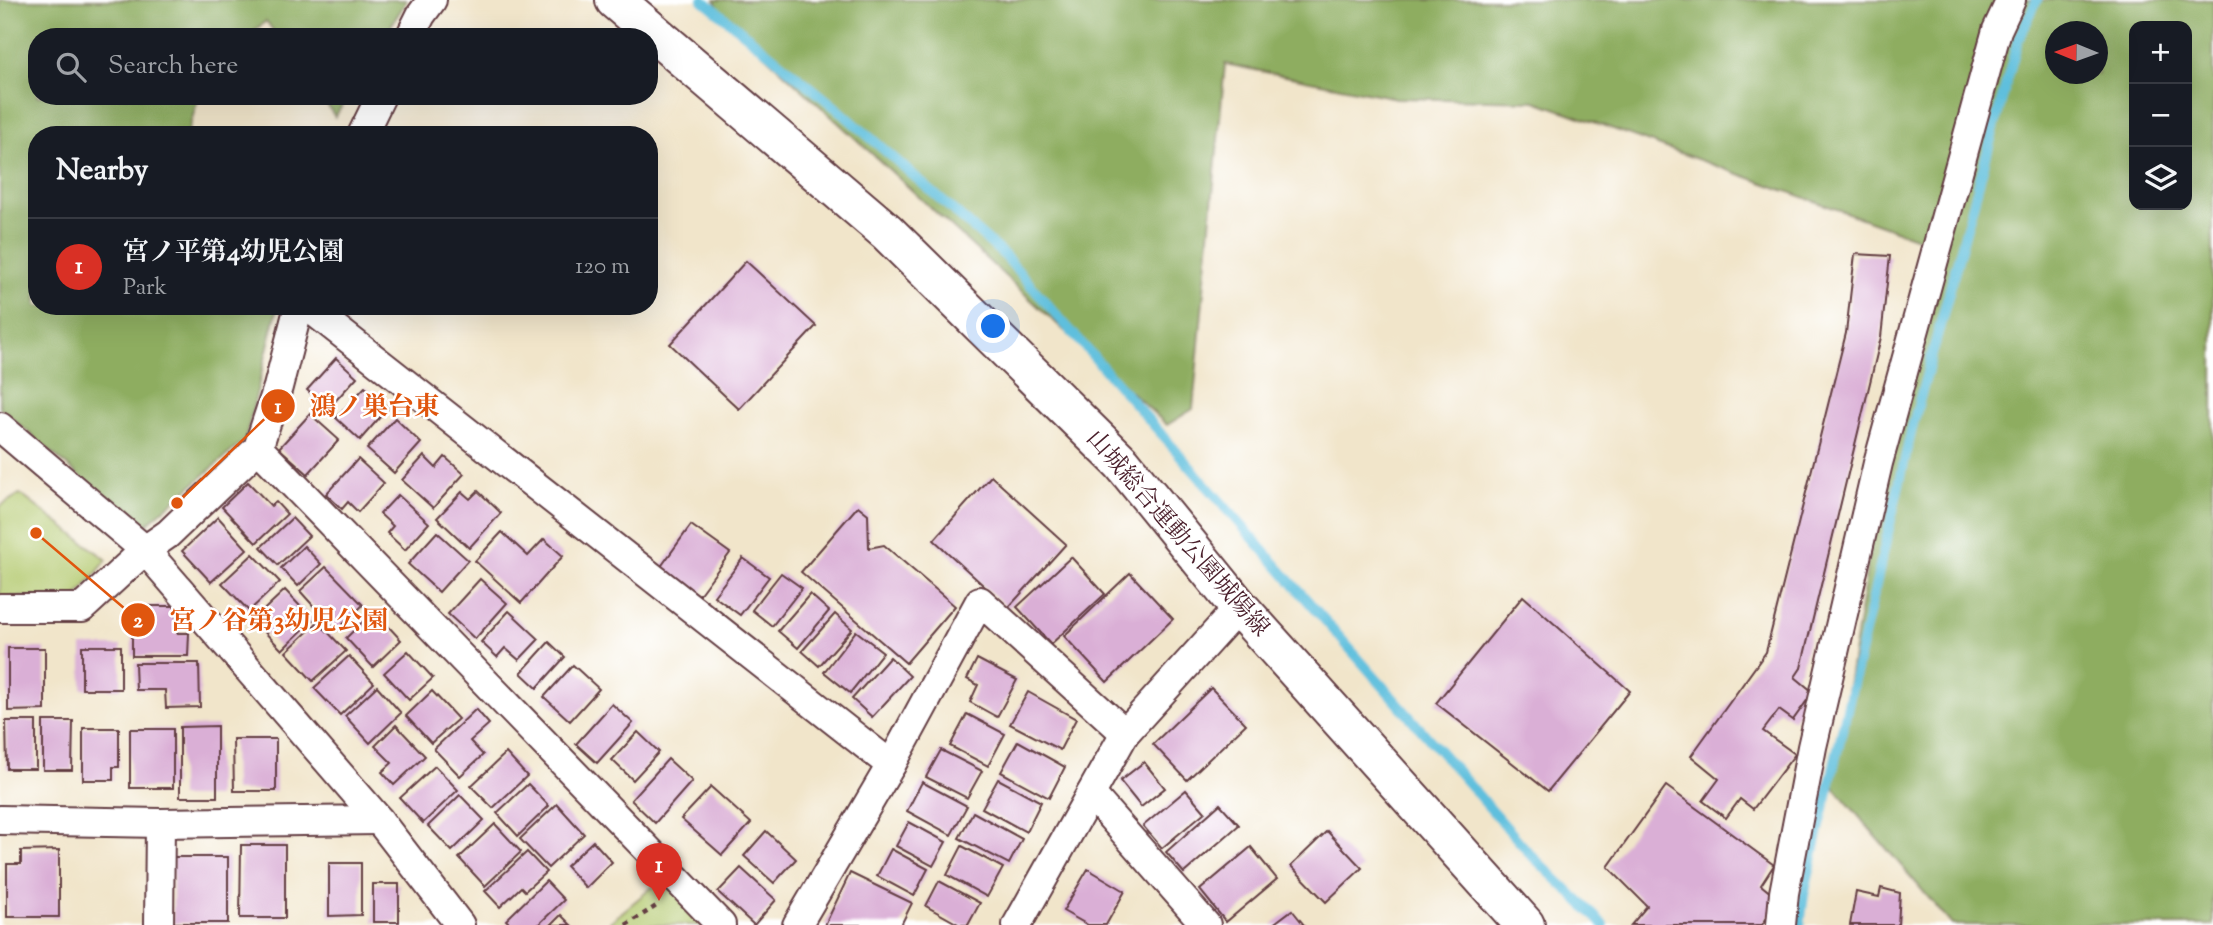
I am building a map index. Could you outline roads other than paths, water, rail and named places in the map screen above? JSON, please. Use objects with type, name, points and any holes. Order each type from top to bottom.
[{"type":"main road","name":"山城総合運動公園城陽線","points":[[615,0],[648,28]]},
{"type":"main road","name":"山城総合運動公園城陽線","points":[[658,37],[887,232],[1122,463],[1239,607],[1525,925]]},
{"type":"street","points":[[414,28],[432,0]]},
{"type":"street","points":[[1781,925],[1784,893],[1812,747],[1878,463],[1997,30],[2011,0]]},
{"type":"street","points":[[366,126],[377,105]]},
{"type":"street","points":[[0,608],[82,608],[145,550],[167,534],[258,448],[278,387],[297,315]]},
{"type":"street","points":[[318,315],[891,765]]},
{"type":"street","points":[[0,427],[145,550],[379,820],[460,925]]},
{"type":"street","points":[[258,448],[721,925]]},
{"type":"street","points":[[797,925],[891,765],[980,601],[1125,733]]},
{"type":"street","points":[[1017,925],[1125,733],[1239,607]]},
{"type":"street","points":[[1091,794],[1206,925]]},
{"type":"street","points":[[0,820],[160,823],[379,820]]},
{"type":"street","points":[[159,925],[160,823]]},
{"type":"waterway","points":[[703,0],[840,111],[1005,256],[1531,855],[1604,925]]},
{"type":"waterway","points":[[1800,925],[1804,895],[1913,424],[2018,40],[2037,0]]},
{"type":"place","name":"鴻ノ巣台東","points":[[177,503]]},
{"type":"place","name":"宮ノ谷第3幼児公園","points":[[36,533]]},
{"type":"place","name":"宮ノ平第4幼児公園","points":[[659,901]]}]
